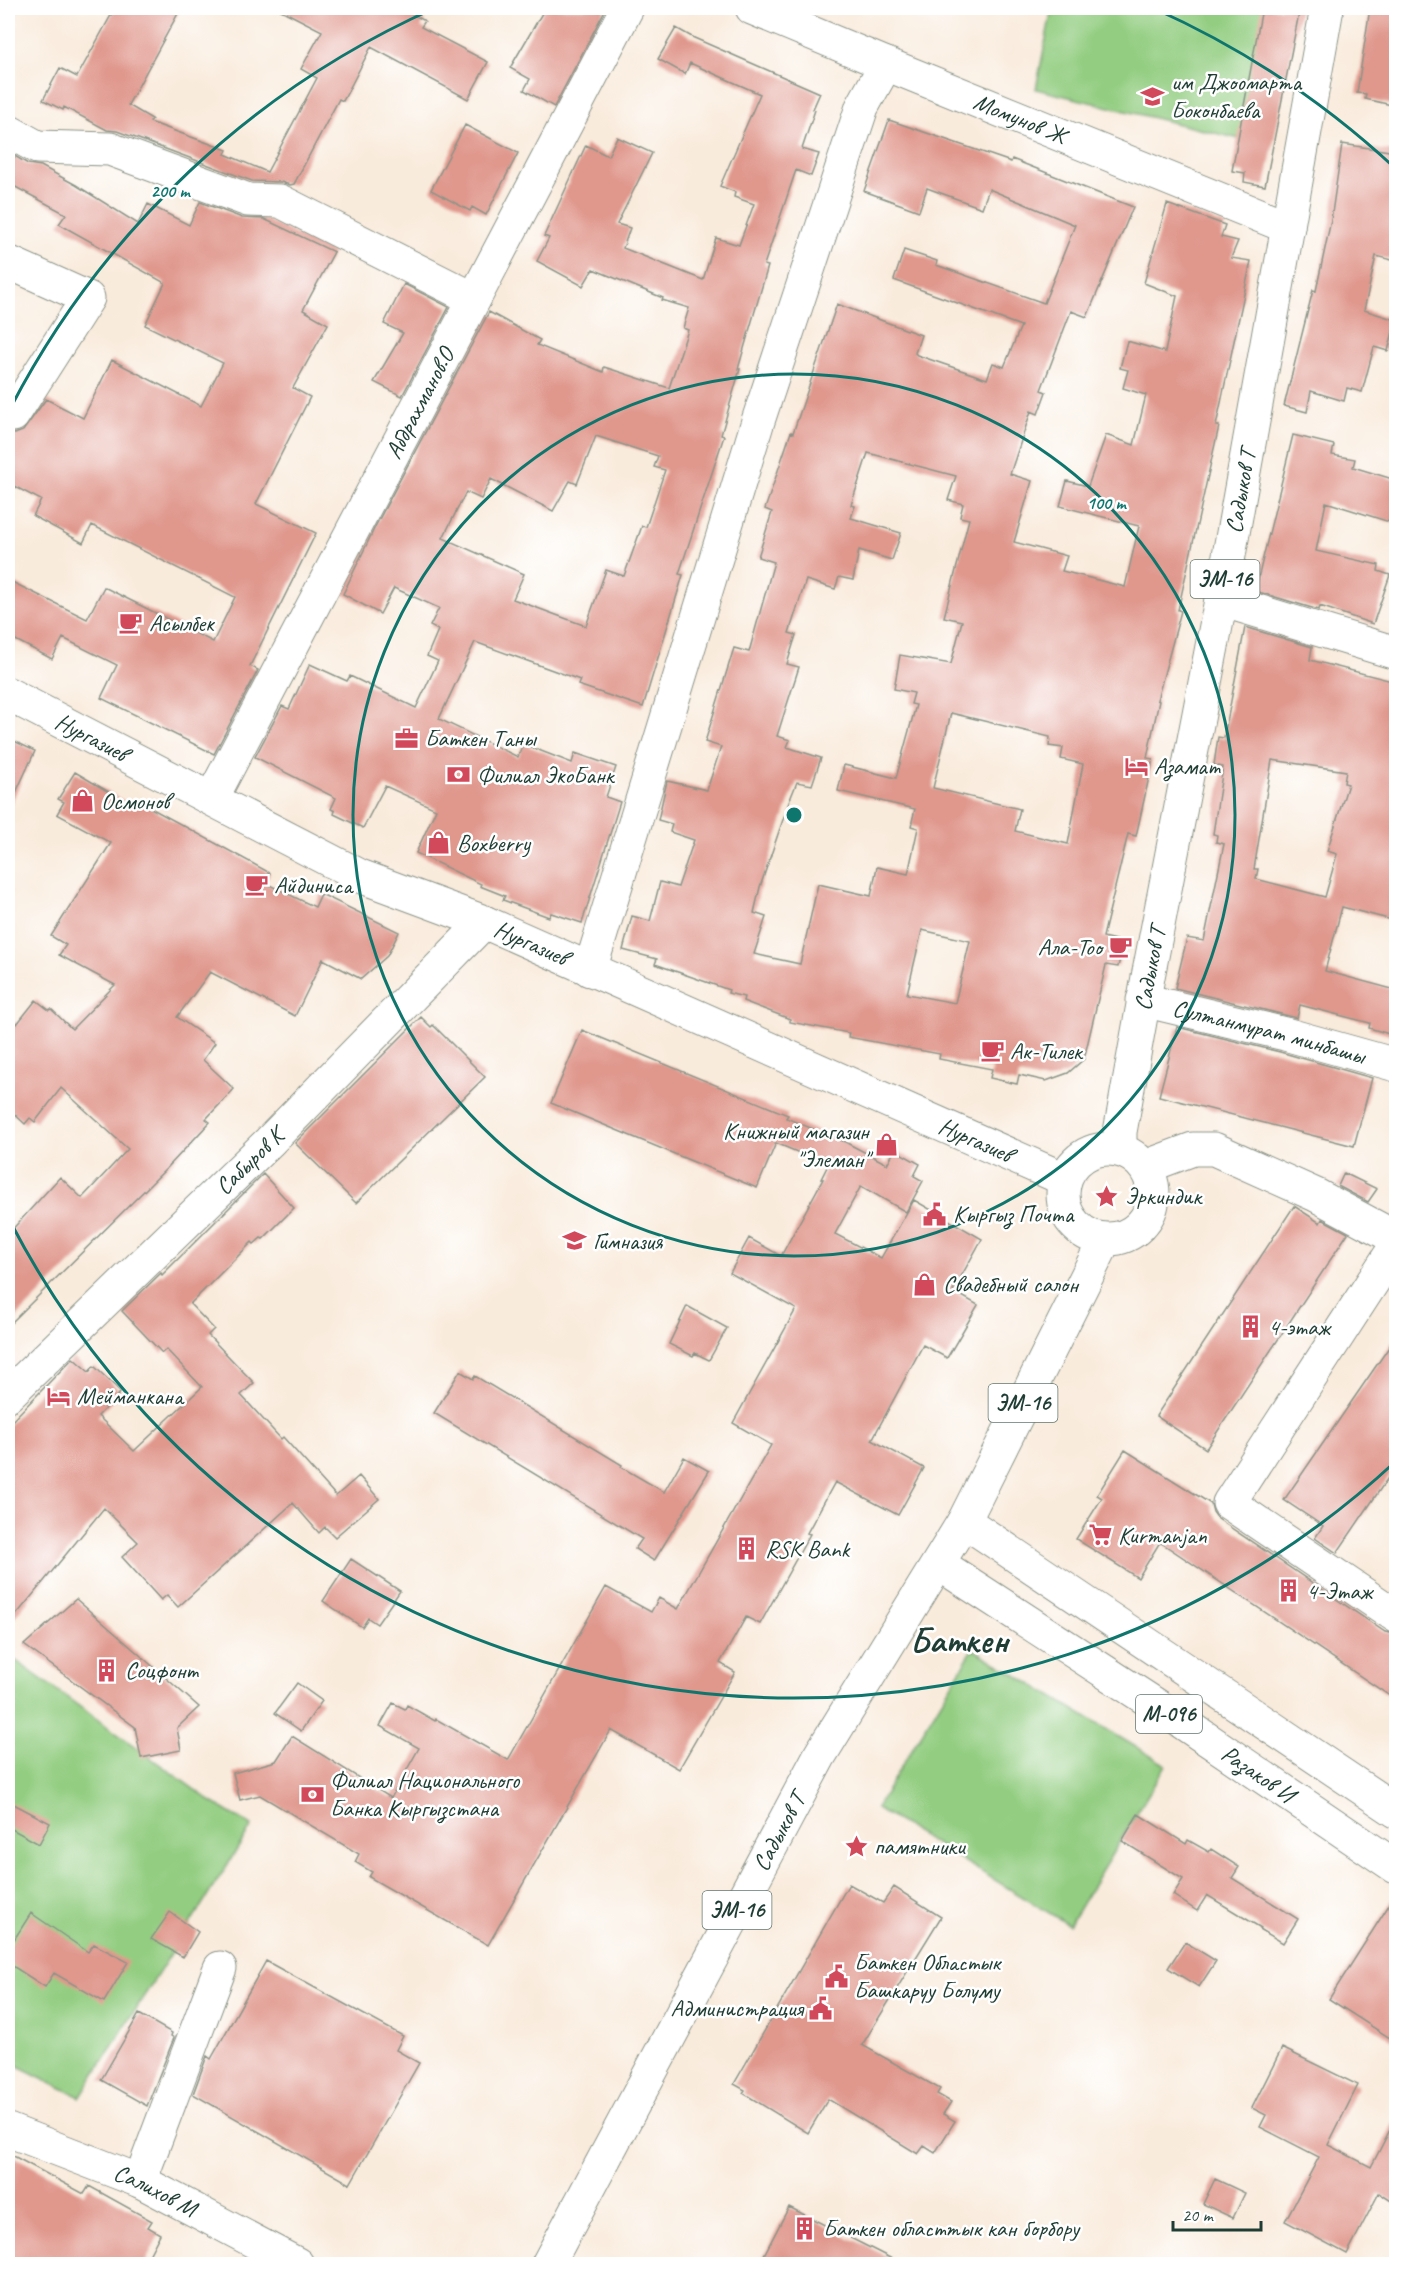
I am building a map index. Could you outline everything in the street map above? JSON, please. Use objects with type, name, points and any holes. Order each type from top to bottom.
[{"type":"main road","name":"Абдрахманов.О","points":[[212,798],[627,8]]},
{"type":"main road","name":"Момунов Ж","points":[[752,8],[1288,227]]},
{"type":"main road","name":"Садыков Т","points":[[1132,1159],[1120,1132],[1143,1000],[1221,600],[1327,8]]},
{"type":"main road","points":[[590,970],[758,421],[862,107],[886,64]]},
{"type":"main road","points":[[8,131],[37,147],[110,149],[248,200],[280,201],[474,299]]},
{"type":"main road","points":[[8,262],[88,298],[13,416],[8,412]]},
{"type":"main road","points":[[1221,600],[1396,653]]},
{"type":"main road","name":"Нургазиев","points":[[8,694],[360,876],[484,922],[1064,1179]]},
{"type":"main road","name":"Сабыров К","points":[[8,1395],[269,1142],[484,922]]},
{"type":"main road","name":"Султанмурат минбашы","points":[[1143,1000],[1285,1034],[1396,1065]]},
{"type":"main road","points":[[1105,1240],[1090,1236],[1078,1228],[1068,1217],[1063,1204],[1064,1179],[1074,1165],[1083,1156],[1107,1148],[1132,1159],[1193,1149],[1214,1149],[1316,1195],[1396,1238]]},
{"type":"main road","name":"ЭМ-16","points":[[939,1564],[964,1521],[1105,1240],[1133,1233],[1144,1222],[1151,1209],[1154,1195],[1152,1180],[1132,1159]]},
{"type":"main road","points":[[1396,1246],[1229,1503],[1396,1616]]},
{"type":"main road","name":"Разаков И","points":[[964,1521],[1396,1812]]},
{"type":"main road","name":"Садыков Т","points":[[556,2261],[820,1755],[939,1564]]},
{"type":"main road","name":"Разаков И","points":[[939,1564],[1176,1718],[1396,1867]]},
{"type":"main road","points":[[140,2181],[220,1968]]},
{"type":"main road","name":"Салихов М","points":[[8,2130],[140,2181],[297,2265]]},
{"type":"green space","points":[[1052,8],[1270,8],[1248,141],[1036,89]]},
{"type":"green space","points":[[973,1649],[1166,1765],[1069,1925],[876,1808]]},
{"type":"green space","points":[[8,1655],[212,1802],[252,1826],[80,2097],[8,2061]]},
{"type":"building","points":[[115,8],[181,8],[128,105],[152,119],[150,122],[227,150],[225,154],[267,172],[317,78],[301,69],[322,31],[277,8],[402,8],[425,21],[421,27],[488,62],[468,99],[371,47],[343,101],[339,99],[294,184],[252,181],[117,131],[107,130],[64,107],[63,110],[43,100],[60,68],[77,77]]},
{"type":"building","points":[[545,8],[606,8],[554,107],[524,90],[530,79],[510,68]]},
{"type":"building","points":[[1262,8],[1300,8],[1265,186],[1244,182],[1245,173],[1232,171]]},
{"type":"building","points":[[1370,8],[1396,8],[1396,106],[1365,99],[1366,94],[1357,93]]},
{"type":"building","points":[[676,28],[820,93],[802,149],[819,154],[811,176],[796,170],[764,265],[768,266],[738,369],[740,369],[721,435],[724,436],[679,574],[683,575],[643,707],[578,685],[580,680],[475,642],[439,719],[518,757],[523,744],[572,763],[575,753],[616,767],[606,797],[620,802],[582,923],[551,913],[549,917],[503,900],[505,896],[480,886],[481,884],[416,853],[436,809],[385,786],[363,828],[334,814],[335,811],[331,809],[336,798],[255,757],[282,706],[289,709],[310,664],[347,681],[350,676],[416,708],[438,661],[427,656],[438,630],[430,626],[439,608],[394,588],[380,614],[343,594],[375,527],[489,312],[540,340],[537,345],[603,372],[604,367],[669,388],[688,330],[683,328],[689,308],[662,300],[663,298],[593,269],[583,286],[537,261],[549,238],[544,236],[586,145],[608,156],[617,137],[652,153],[617,224],[630,228],[623,248],[703,280],[716,238],[739,245],[754,204],[734,197],[735,192],[720,186],[760,94],[690,63],[685,74],[658,59]],"holes":[[[596,436],[658,456],[654,467],[665,470],[646,527],[642,526],[624,576],[606,570],[586,626],[513,599],[524,574],[443,538],[466,492],[481,499],[491,479],[553,511],[570,481],[577,484]]]},
{"type":"building","points":[[889,120],[1011,162],[1012,159],[1133,207],[1087,317],[1071,311],[1041,390],[1046,392],[1038,414],[1031,411],[1010,474],[1032,481],[1014,542],[1067,556],[1062,571],[1125,587],[1139,526],[1060,506],[1067,481],[1088,486],[1106,435],[1134,445],[1146,395],[1123,388],[1128,370],[1120,368],[1127,341],[1165,352],[1177,296],[1144,283],[1167,204],[1225,225],[1221,237],[1238,241],[1231,258],[1251,261],[1216,426],[1219,426],[1178,610],[1181,611],[1157,700],[1159,701],[1147,758],[1153,759],[1136,836],[1128,834],[1103,937],[1124,942],[1118,967],[1106,965],[1084,1059],[1068,1073],[1046,1081],[1019,1075],[1017,1084],[990,1078],[992,1069],[939,1059],[940,1054],[848,1037],[849,1033],[790,1022],[790,1019],[743,1001],[744,997],[728,993],[729,990],[655,964],[657,959],[623,950],[632,916],[650,921],[660,882],[678,887],[694,840],[670,832],[672,824],[658,820],[667,781],[707,790],[721,747],[705,742],[734,648],[749,652],[774,562],[758,557],[772,512],[765,509],[837,304],[921,335],[915,353],[917,355],[987,379],[993,363],[1004,367],[1021,326],[894,280],[904,250],[937,261],[936,265],[1044,303],[1075,225],[989,189],[982,208],[927,188],[919,211],[864,191]],"holes":[[[868,453],[956,476],[948,500],[963,504],[960,517],[969,519],[944,617],[962,621],[951,664],[900,655],[894,689],[914,693],[911,704],[916,705],[896,778],[844,765],[838,791],[915,809],[911,826],[918,828],[908,874],[877,867],[871,896],[818,884],[800,964],[754,954],[766,917],[754,913],[760,887],[789,802],[797,782],[812,785],[821,758],[787,747],[790,740],[777,736],[799,667],[787,664],[796,635],[789,633],[806,580],[835,589],[839,577],[853,580],[859,550],[892,560],[901,533],[851,518],[855,506],[851,505]],[[951,713],[1050,737],[1049,746],[1063,748],[1061,759],[1083,764],[1068,844],[1015,831],[1020,809],[933,788]],[[922,930],[970,941],[955,1003],[907,994]]]},
{"type":"building","points":[[465,125],[518,153],[486,215],[472,207],[470,211],[431,190]]},
{"type":"building","points":[[1342,144],[1396,152],[1396,261],[1376,256],[1364,310],[1396,320],[1388,351],[1374,347],[1362,392],[1347,388],[1344,401],[1311,391],[1307,412],[1284,406],[1313,290],[1316,291],[1331,220]]},
{"type":"building","points":[[8,152],[28,164],[41,166],[76,185],[138,224],[148,204],[189,225],[200,202],[242,218],[264,219],[334,252],[303,310],[328,324],[293,388],[310,397],[256,504],[316,533],[250,666],[258,670],[214,754],[101,698],[117,665],[63,638],[52,659],[8,636],[8,580],[87,619],[104,587],[213,642],[235,597],[92,525],[83,543],[33,516],[41,500],[8,483],[8,433],[15,434],[23,431],[46,399],[83,418],[112,360],[201,406],[223,363],[145,325],[165,283],[59,224],[66,214],[8,183]]},
{"type":"building","points":[[404,284],[449,307],[402,396],[374,382],[403,333],[384,324]]},
{"type":"building","points":[[1293,435],[1334,445],[1332,455],[1355,459],[1353,467],[1396,480],[1396,524],[1326,502],[1316,551],[1379,565],[1378,571],[1390,575],[1373,624],[1320,606],[1319,610],[1255,591]]},
{"type":"building","points":[[1245,627],[1312,647],[1310,660],[1396,682],[1396,921],[1342,907],[1325,971],[1396,990],[1396,1036],[1369,1028],[1370,1023],[1300,1005],[1297,1018],[1175,988],[1187,938],[1204,941],[1224,844],[1216,842],[1217,835],[1213,834],[1223,767],[1214,765],[1218,737],[1224,738]],"holes":[[[1272,760],[1346,771],[1344,783],[1348,784],[1327,851],[1337,854],[1325,897],[1256,879],[1258,869],[1254,869]]]},
{"type":"building","points":[[8,738],[35,751],[8,810]]},
{"type":"building","points":[[75,772],[134,807],[138,801],[270,873],[265,883],[315,907],[321,894],[399,932],[387,956],[361,979],[323,959],[295,1016],[210,972],[177,1017],[215,1043],[203,1060],[234,1089],[206,1119],[210,1122],[168,1167],[8,1326],[8,1234],[60,1177],[82,1198],[128,1149],[61,1088],[35,1122],[30,1118],[25,1124],[8,1108],[8,1019],[17,1024],[36,1000],[49,1010],[51,1009],[72,1029],[115,985],[59,955],[66,945],[51,936],[111,843],[57,814],[64,802],[58,799]]},
{"type":"building","points":[[421,1017],[431,1027],[433,1025],[485,1077],[356,1203],[295,1143]]},
{"type":"building","points":[[1177,1027],[1280,1052],[1372,1078],[1354,1146],[1159,1096]]},
{"type":"building","points":[[582,1030],[788,1115],[786,1118],[845,1142],[887,1164],[895,1150],[920,1164],[914,1176],[923,1181],[906,1212],[861,1186],[835,1234],[881,1258],[914,1200],[982,1239],[953,1291],[978,1305],[947,1358],[923,1345],[872,1440],[924,1468],[898,1515],[835,1482],[807,1533],[810,1534],[760,1624],[746,1617],[720,1663],[735,1672],[679,1769],[611,1730],[488,1945],[369,1877],[372,1872],[355,1862],[359,1854],[260,1795],[240,1800],[233,1773],[276,1761],[292,1736],[391,1798],[419,1748],[380,1726],[393,1703],[405,1709],[407,1705],[435,1721],[436,1719],[508,1760],[606,1587],[651,1612],[659,1598],[678,1609],[771,1445],[733,1423],[796,1309],[730,1273],[749,1238],[781,1256],[823,1179],[821,1179],[828,1165],[776,1143],[757,1188],[551,1103]]},
{"type":"building","points":[[1344,1173],[1377,1189],[1368,1202],[1338,1186]]},
{"type":"building","points":[[263,1174],[294,1208],[263,1239],[261,1238],[254,1244],[252,1242],[190,1304],[214,1329],[208,1335],[254,1383],[241,1395],[281,1439],[283,1437],[336,1496],[359,1476],[379,1499],[335,1537],[325,1527],[319,1533],[293,1503],[178,1607],[167,1595],[161,1600],[122,1557],[138,1542],[104,1508],[8,1625],[8,1425],[73,1358],[89,1372],[94,1366],[121,1392],[98,1416],[134,1451],[202,1387],[166,1349],[162,1353],[122,1311],[161,1273],[162,1275]]},
{"type":"building","name":"4-этаж","points":[[1294,1206],[1320,1223],[1322,1219],[1348,1233],[1206,1449],[1156,1416]]},
{"type":"building","points":[[687,1306],[727,1328],[709,1360],[695,1353],[693,1356],[669,1344]]},
{"type":"building","name":"4-Этаж","points":[[1396,1337],[1396,1466],[1337,1553],[1315,1538],[1323,1526],[1284,1500]]},
{"type":"building","points":[[460,1371],[473,1379],[475,1376],[664,1492],[684,1457],[709,1471],[654,1561],[635,1549],[642,1539],[434,1413]]},
{"type":"building","points":[[1125,1450],[1211,1504],[1218,1519],[1385,1632],[1396,1634],[1396,1700],[1160,1542],[1138,1578],[1076,1539],[1102,1498],[1097,1495]]},
{"type":"building","points":[[351,1559],[400,1591],[377,1624],[368,1618],[362,1627],[323,1601]]},
{"type":"building","name":"Соцфонт","points":[[76,1599],[199,1707],[177,1728],[181,1750],[141,1758],[135,1727],[24,1645]]},
{"type":"building","points":[[297,1683],[322,1701],[301,1731],[275,1713]]},
{"type":"building","points":[[8,1801],[50,1823],[39,1844],[8,1827]]},
{"type":"building","points":[[1138,1814],[1186,1844],[1188,1840],[1209,1852],[1211,1849],[1239,1867],[1232,1878],[1298,1919],[1283,1943],[1207,1895],[1197,1911],[1173,1895],[1183,1879],[1122,1841]]},
{"type":"building","name":"Баткен Областык Башкаруу Болуму","points":[[849,1884],[883,1903],[894,1887],[941,1917],[862,2045],[940,2089],[937,2094],[951,2102],[943,2114],[955,2121],[935,2153],[924,2146],[918,2154],[828,2099],[808,2133],[743,2093],[745,2090],[734,2084]]},
{"type":"building","points":[[1396,1894],[1396,2042],[1329,1999]]},
{"type":"building","points":[[170,1912],[198,1932],[183,1957],[151,1939]]},
{"type":"building","points":[[31,1913],[88,1952],[94,1944],[128,1962],[104,2002],[54,1973],[45,1987],[8,1963],[8,1949]]},
{"type":"building","points":[[1185,1942],[1216,1961],[1199,1987],[1168,1968]]},
{"type":"building","points":[[266,1961],[403,2036],[396,2050],[419,2063],[350,2184],[193,2094],[207,2056],[211,2059]]},
{"type":"building","points":[[139,2014],[172,2033],[171,2036],[174,2038],[147,2106],[101,2080]]},
{"type":"building","points":[[1282,2048],[1358,2085],[1328,2145],[1371,2167],[1396,2118],[1396,2204],[1379,2193],[1347,2254],[1285,2221],[1319,2157],[1260,2127],[1266,2115],[1252,2108]]},
{"type":"building","points":[[8,2153],[84,2194],[89,2186],[152,2221],[148,2227],[160,2234],[144,2265],[20,2265],[8,2258]]},
{"type":"building","points":[[1215,2179],[1245,2193],[1233,2218],[1203,2204]]},
{"type":"building","name":"Баткен областтык кан борбору","points":[[789,2207],[904,2265],[777,2265],[763,2257]]},
{"type":"place","name":"им Джоомарта Боконбаева","points":[[1153,96]]},
{"type":"place","name":"Асылбек","points":[[131,623]]},
{"type":"place","name":"Баткен Таны","points":[[407,738]]},
{"type":"place","name":"Азамат","points":[[1136,766]]},
{"type":"place","name":"Филиал ЭкоБанк","points":[[459,775]]},
{"type":"place","name":"Осмонов","points":[[83,801]]},
{"type":"place","name":"Boxberry","points":[[439,843]]},
{"type":"place","name":"Айдиниса","points":[[256,885]]},
{"type":"place","name":"Ала-Тоо","points":[[1120,947]]},
{"type":"place","name":"Ак-Тилек","points":[[992,1051]]},
{"type":"place","name":"Книжный магазин \"Элеман\"","points":[[887,1145]]},
{"type":"place","name":"Эркиндик","points":[[1107,1196]]},
{"type":"place","name":"Кыргыз Почта","points":[[935,1214]]},
{"type":"place","name":"Гимназия","points":[[575,1241]]},
{"type":"place","name":"Cвадебный салон","points":[[925,1284]]},
{"type":"place","name":"4-этаж","points":[[1250,1327]]},
{"type":"place","name":"Мейманкана","points":[[59,1396]]},
{"type":"place","name":"Kurmanjan","points":[[1100,1535]]},
{"type":"place","name":"RSK Bank","points":[[747,1549]]},
{"type":"place","name":"4-Этаж","points":[[1288,1591]]},
{"type":"place","name":"Соцфонт","points":[[107,1670]]},
{"type":"place","name":"Филиал Национального Банка Кыргызстана","points":[[312,1794]]},
{"type":"place","name":"памятники","points":[[856,1846]]},
{"type":"place","name":"Баткен Областык Башкаруу Болуму","points":[[836,1976]]},
{"type":"place","name":"Администрация","points":[[821,2008]]},
{"type":"place","name":"Баткен областтык кан борбору","points":[[805,2228]]},
{"type":"district","name":"Баткен","points":[[959,1640]]}]
